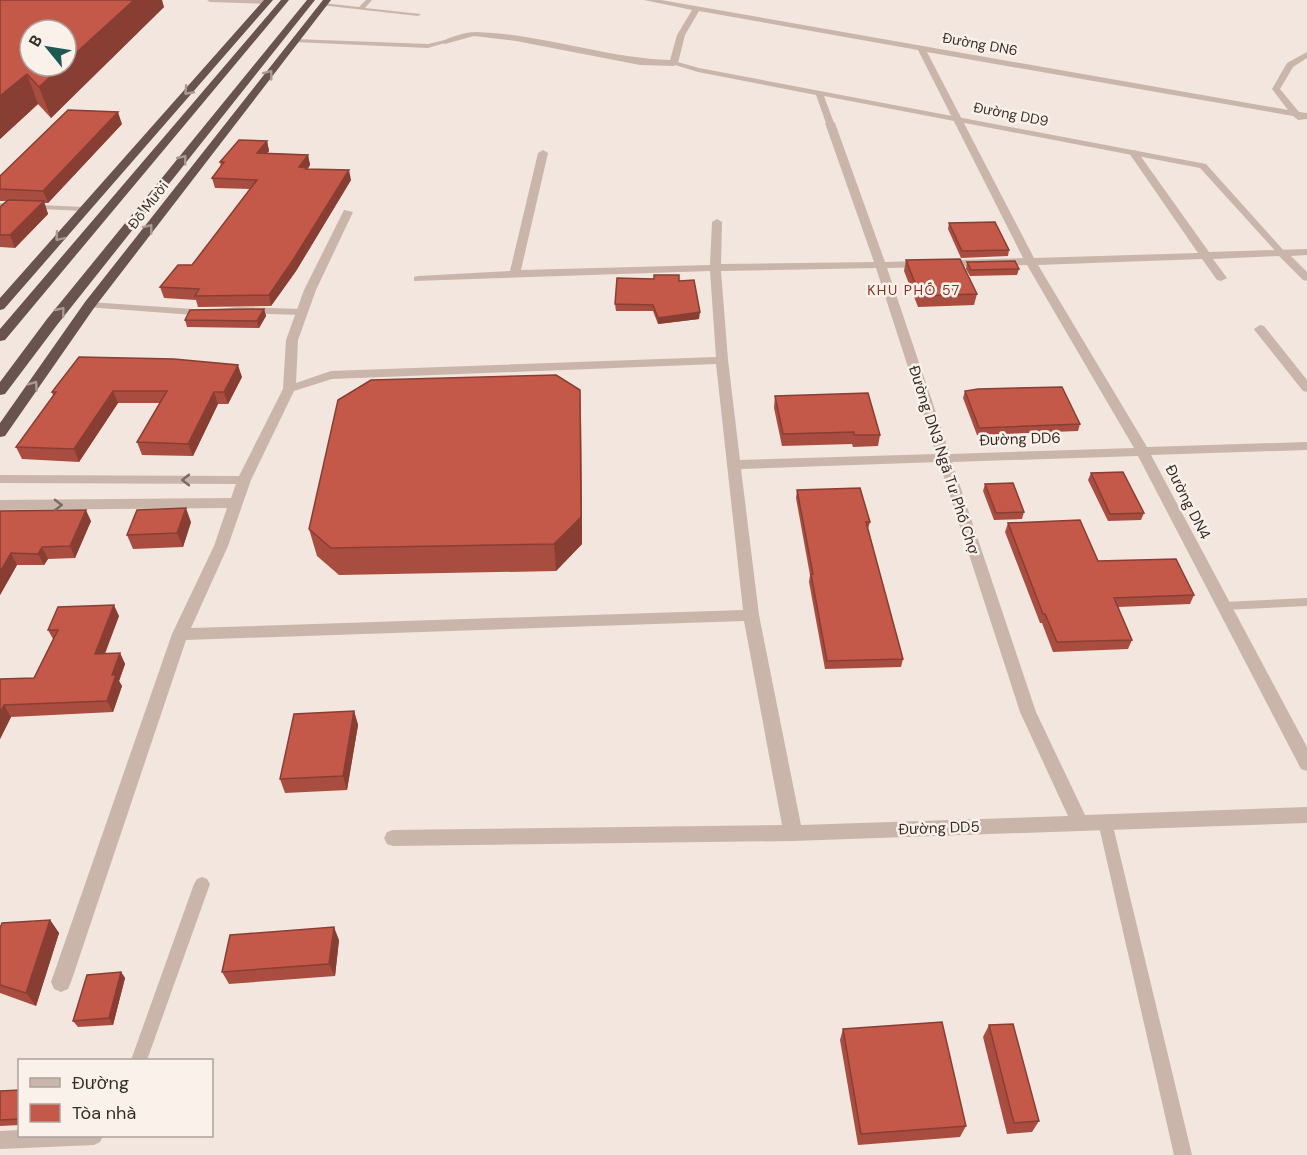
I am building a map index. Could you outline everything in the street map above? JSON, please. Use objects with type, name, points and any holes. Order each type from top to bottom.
[{"type":"highway","name":"Đỗ Mười","points":[[0,337],[285,0]]},
{"type":"highway","name":"Đỗ Mười","points":[[0,391],[52,322],[311,0]]},
{"type":"highway","points":[[2,302],[268,1]]},
{"type":"highway","name":"Đỗ Mười","points":[[0,433],[89,305],[325,2]]},
{"type":"street","name":"Đường DN6","points":[[648,0],[1307,116]]},
{"type":"street","points":[[445,42],[474,34],[525,40],[640,62],[674,63],[676,47],[696,10]]},
{"type":"street","points":[[921,47],[958,119]]},
{"type":"street","points":[[1307,54],[1290,65],[1276,89],[1294,114],[1307,124]]},
{"type":"street","points":[[1290,65],[1307,68]]},
{"type":"street","name":"Đường DN4","points":[[958,119],[1030,261],[1143,452],[1307,764]]},
{"type":"street","name":"Đường DN3 Ngã Tư Phố Chợ","points":[[830,123],[866,220],[1028,712],[1080,823]]},
{"type":"street","points":[[515,273],[543,153]]},
{"type":"street","points":[[1134,153],[1221,278]]},
{"type":"street","points":[[61,982],[180,634],[221,546],[244,480],[289,389],[292,340],[310,290],[348,212]]},
{"type":"street","points":[[717,222],[715,266],[722,360],[751,615],[793,833]]},
{"type":"street","points":[[418,279],[715,266],[880,265],[1307,252]]},
{"type":"street","points":[[1282,253],[1307,278]]},
{"type":"street","points":[[1260,329],[1307,388]]},
{"type":"street","points":[[289,389],[332,375],[722,360]]},
{"type":"street","name":"Đường DD6","points":[[733,465],[1307,446]]},
{"type":"street","points":[[0,479],[244,480]]},
{"type":"street","points":[[0,505],[236,503]]},
{"type":"street","points":[[180,634],[751,615]]},
{"type":"street","name":"Đường DD5","points":[[393,838],[793,833],[1307,815]]},
{"type":"lane","points":[[210,0],[268,1]]},
{"type":"lane","points":[[360,9],[369,0]]},
{"type":"lane","points":[[325,2],[360,9],[418,14]]},
{"type":"lane","points":[[295,41],[428,46],[445,42]]},
{"type":"lane","name":"Đường DD9","points":[[674,63],[1203,166],[1282,253]]},
{"type":"lane","name":"Đường DN3 Ngã Tư Phố Chợ","points":[[819,93],[830,123]]},
{"type":"lane","points":[[0,205],[84,209]]},
{"type":"lane","points":[[89,305],[208,313],[238,310],[302,312]]},
{"type":"lane","points":[[1224,606],[1307,602]]},
{"type":"lane","points":[[1105,822],[1183,1155]]},
{"type":"lane","points":[[139,1059],[202,884]]},
{"type":"lane","points":[[0,1140],[70,1137]]},
{"type":"building","points":[[0,0],[134,0],[78,51],[78,18],[18,18],[18,78],[22,78],[0,96]]},
{"type":"building","points":[[31,78],[49,78],[39,87]]},
{"type":"building","points":[[68,110],[118,112],[43,191],[0,189],[0,176]]},
{"type":"building","points":[[239,140],[267,141],[257,153],[308,155],[299,167],[306,169],[349,170],[269,295],[195,296],[199,289],[160,287],[178,265],[192,265],[257,180],[212,178],[224,162],[220,162]]},
{"type":"building","points":[[8,200],[44,201],[10,235],[0,235],[0,207]]},
{"type":"building","points":[[995,222],[1009,250],[962,251],[949,223]]},
{"type":"building","points":[[960,259],[977,294],[920,296],[906,260]]},
{"type":"building","points":[[1015,261],[1019,269],[971,270],[967,262]]},
{"type":"building","points":[[654,275],[679,275],[679,281],[694,280],[700,312],[658,318],[653,305],[615,304],[617,278],[654,279]]},
{"type":"building","points":[[264,309],[257,321],[185,320],[190,310]]},
{"type":"building","points":[[79,357],[174,359],[238,365],[224,392],[214,392],[188,444],[137,442],[167,391],[113,391],[74,449],[16,447],[56,392],[52,392]]},
{"type":"building","points":[[556,375],[580,390],[581,517],[554,544],[331,548],[309,529],[338,400],[371,380]]},
{"type":"building","points":[[1062,387],[1080,424],[979,428],[965,391],[978,389]]},
{"type":"building","points":[[868,393],[880,435],[854,435],[854,432],[783,434],[775,396]]},
{"type":"building","points":[[1123,472],[1144,513],[1110,514],[1091,473]]},
{"type":"building","points":[[1013,483],[1024,512],[996,513],[985,484]]},
{"type":"building","points":[[860,488],[870,522],[866,522],[903,659],[827,661],[797,490]]},
{"type":"building","points":[[186,508],[177,533],[127,535],[137,510]]},
{"type":"building","points":[[86,510],[70,546],[42,547],[38,554],[11,553],[0,572],[0,511]]},
{"type":"building","points":[[1080,520],[1098,561],[1176,559],[1194,595],[1114,598],[1132,640],[1057,642],[1043,614],[1008,523]]},
{"type":"building","points":[[114,605],[95,654],[120,653],[112,675],[116,675],[107,701],[4,705],[0,713],[0,679],[34,678],[58,630],[48,630],[58,607]]},
{"type":"building","points":[[354,711],[343,776],[280,779],[294,714]]},
{"type":"building","points":[[50,920],[26,993],[0,985],[0,928],[2,923]]},
{"type":"building","points":[[334,927],[329,964],[222,972],[230,935]]},
{"type":"building","points":[[121,972],[109,1018],[73,1021],[87,975]]},
{"type":"building","points":[[942,1022],[966,1126],[861,1134],[843,1029]]},
{"type":"building","points":[[1013,1024],[1039,1121],[1014,1123],[989,1025]]},
{"type":"building","points":[[18,1090],[18,1119],[0,1120],[0,1091]]},
{"type":"district","name":"KHU PHỐ 57","points":[[914,290]]}]
